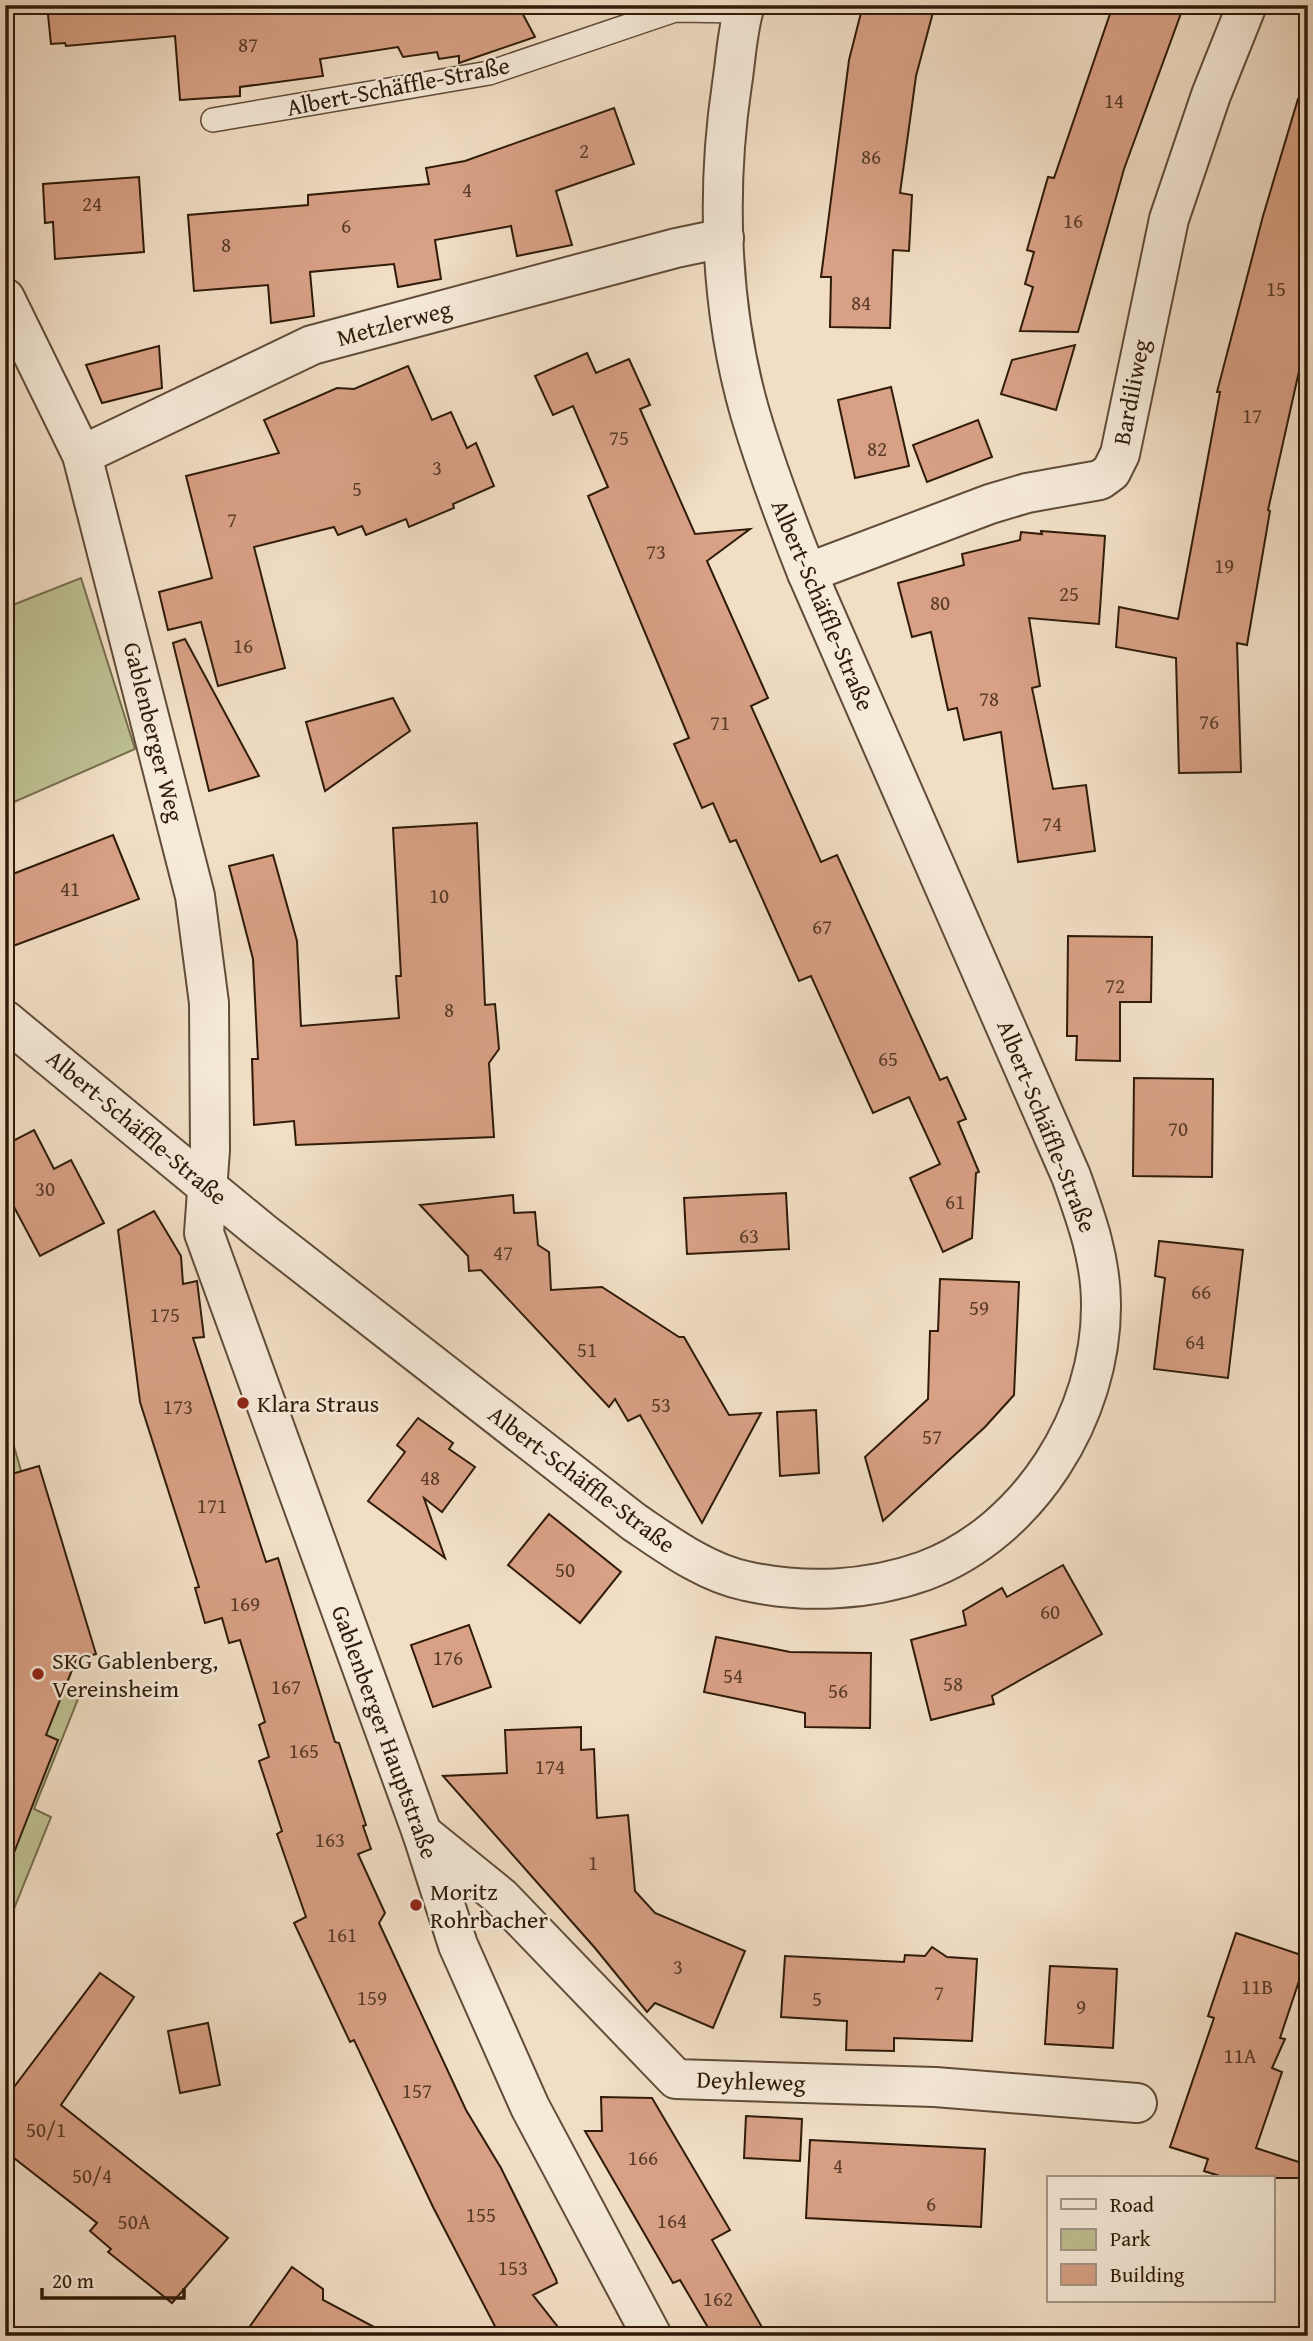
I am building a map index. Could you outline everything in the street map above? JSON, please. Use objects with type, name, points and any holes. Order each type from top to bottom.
[{"type":"street","name":"Bardiliweg","points":[[807,573],[990,504],[1027,493],[1100,480],[1111,471],[1120,454],[1169,219],[1211,94],[1247,5]]},
{"type":"street","name":"Albert-Schäffle-Straße","points":[[5,1020],[261,1231],[634,1522],[683,1555],[744,1581],[806,1590],[873,1585],[925,1570],[968,1548],[1011,1515],[1048,1472],[1080,1415],[1094,1365],[1101,1304],[1094,1239],[1071,1176],[807,573],[776,494],[749,411],[733,337],[724,238],[726,123],[744,8]]},
{"type":"street","name":"Metzlerweg","points":[[82,455],[312,345],[676,248],[724,238]]},
{"type":"street","name":"Gablenberger Weg","points":[[5,298],[82,455],[195,897],[209,1003],[208,1186]]},
{"type":"street","name":"Gablenberger Hauptstraße","points":[[208,1186],[204,1233],[422,1833],[458,1945],[530,2107],[652,2336]]},
{"type":"street","name":"Deyhleweg","points":[[422,1833],[501,1896],[676,2079],[935,2087],[1137,2104]]},
{"type":"lane","name":"Albert-Schäffle-Straße","points":[[213,120],[489,73],[675,10],[744,8]]},
{"type":"green space","points":[[81,578],[135,749],[5,806],[5,608]]},
{"type":"green space","name":"SKG Gablenberg, Vereinsheim","points":[[13,1443],[76,1660],[65,1688],[80,1694],[34,1809],[51,1817],[5,1931],[5,1445]]},
{"type":"building","points":[[47,5],[518,5],[535,37],[459,63],[459,56],[439,59],[437,52],[403,57],[398,47],[320,59],[323,76],[240,87],[240,96],[180,100],[175,36],[66,46],[65,43],[51,44]]},
{"type":"building","points":[[863,5],[935,5],[916,76],[900,193],[912,195],[909,251],[893,250],[890,328],[830,327],[831,277],[821,277],[849,60]]},
{"type":"building","points":[[1113,5],[1184,5],[1124,169],[1078,332],[1020,331],[1033,287],[1025,284],[1034,252],[1027,250],[1048,177],[1054,178]]},
{"type":"building","points":[[1298,99],[1308,101],[1308,331],[1268,510],[1270,511],[1247,645],[1237,643],[1241,772],[1179,773],[1176,658],[1116,647],[1119,607],[1178,619],[1220,392],[1217,392],[1263,216]]},
{"type":"building","points":[[614,108],[634,164],[556,191],[572,245],[517,256],[511,226],[435,240],[441,279],[398,287],[394,264],[310,272],[314,316],[271,323],[268,285],[194,291],[188,215],[308,205],[308,195],[429,184],[426,168],[465,161]]},
{"type":"building","points":[[139,177],[144,252],[55,259],[53,222],[45,223],[43,184]]},
{"type":"building","points":[[1075,345],[1056,410],[1001,394],[1012,360]]},
{"type":"building","points":[[159,346],[162,388],[102,403],[86,365]]},
{"type":"building","points":[[587,353],[596,373],[629,359],[650,405],[640,409],[695,534],[750,529],[707,561],[768,698],[751,706],[821,862],[837,855],[940,1080],[947,1077],[966,1119],[958,1122],[979,1172],[976,1173],[972,1238],[943,1252],[910,1178],[940,1164],[909,1097],[873,1113],[811,976],[799,981],[736,840],[730,842],[713,803],[702,808],[674,744],[689,738],[588,496],[608,487],[573,406],[553,415],[535,376]]},
{"type":"building","points":[[408,366],[432,420],[451,412],[467,448],[476,443],[494,486],[453,504],[454,508],[409,527],[406,519],[366,535],[362,526],[338,535],[334,527],[254,547],[285,668],[218,686],[201,622],[168,630],[159,592],[212,578],[186,476],[279,453],[264,420],[337,388],[354,389]]},
{"type":"building","points":[[891,387],[909,466],[855,478],[838,400]]},
{"type":"building","points":[[978,420],[992,457],[927,482],[913,445]]},
{"type":"building","points":[[1041,531],[1105,536],[1099,624],[1029,618],[1040,686],[1032,688],[1053,789],[1086,785],[1095,851],[1018,862],[1001,732],[964,740],[957,708],[948,710],[931,632],[912,637],[898,583],[964,565],[962,554],[1020,540],[1021,532],[1042,534]]},
{"type":"building","points":[[185,639],[259,776],[209,791],[173,643]]},
{"type":"building","points":[[393,698],[410,731],[325,791],[306,722]]},
{"type":"building","points":[[477,823],[485,1005],[495,1004],[499,1049],[489,1063],[494,1137],[296,1145],[294,1121],[254,1125],[252,1059],[258,1059],[253,959],[229,866],[273,855],[297,941],[301,1026],[399,1018],[396,976],[401,976],[393,828]]},
{"type":"building","points":[[113,835],[139,899],[5,949],[5,877]]},
{"type":"building","points":[[1068,936],[1152,937],[1151,1002],[1120,1002],[1120,1061],[1076,1060],[1077,1036],[1067,1036]]},
{"type":"building","points":[[1134,1078],[1213,1079],[1212,1177],[1133,1176]]},
{"type":"building","points":[[34,1130],[54,1169],[71,1160],[104,1223],[40,1256],[5,1190],[5,1145]]},
{"type":"building","points":[[786,1193],[789,1249],[687,1254],[684,1198]]},
{"type":"building","points":[[513,1195],[514,1213],[535,1212],[538,1245],[549,1252],[551,1290],[602,1287],[679,1337],[684,1337],[729,1415],[761,1413],[702,1523],[640,1415],[628,1421],[615,1399],[609,1407],[481,1270],[469,1271],[468,1256],[420,1205]]},
{"type":"building","points":[[154,1211],[181,1256],[183,1284],[197,1281],[204,1337],[193,1338],[266,1562],[278,1558],[335,1742],[339,1743],[366,1825],[363,1826],[371,1849],[358,1854],[385,1913],[379,1923],[466,2110],[501,2168],[556,2279],[557,2283],[533,2295],[565,2336],[500,2336],[433,2207],[354,2040],[350,2042],[294,1923],[306,1917],[277,1834],[282,1831],[259,1761],[269,1757],[259,1725],[265,1722],[240,1640],[229,1643],[222,1618],[205,1623],[195,1588],[199,1587],[140,1402],[118,1230]]},
{"type":"building","points":[[1159,1241],[1243,1250],[1228,1378],[1154,1369],[1165,1278],[1155,1276]]},
{"type":"building","points":[[940,1279],[1019,1282],[1014,1395],[985,1427],[883,1521],[865,1457],[928,1399],[930,1331],[938,1331]]},
{"type":"building","points":[[816,1410],[819,1473],[780,1476],[777,1412]]},
{"type":"building","points":[[418,1418],[453,1443],[449,1449],[475,1467],[442,1512],[424,1498],[445,1558],[368,1501],[405,1452],[397,1445]]},
{"type":"building","name":"SKG Gablenberg, Vereinsheim","points":[[39,1466],[96,1654],[76,1660],[46,1735],[58,1740],[8,1868],[5,1476]]},
{"type":"building","points":[[549,1514],[621,1572],[580,1623],[508,1565]]},
{"type":"building","points":[[1063,1565],[1102,1634],[992,1696],[994,1704],[931,1720],[911,1640],[966,1625],[963,1611],[1002,1588],[1007,1597]]},
{"type":"building","points":[[469,1625],[491,1687],[433,1707],[411,1645]]},
{"type":"building","points":[[716,1637],[790,1652],[871,1653],[870,1728],[805,1727],[805,1713],[704,1692]]},
{"type":"building","points":[[581,1727],[581,1750],[594,1749],[597,1818],[628,1815],[635,1891],[655,1913],[745,1951],[713,2028],[655,2003],[647,2012],[595,1948],[443,1776],[507,1773],[505,1730]]},
{"type":"building","points":[[1236,1933],[1307,1957],[1280,2038],[1285,2039],[1272,2068],[1282,2072],[1256,2148],[1308,2165],[1308,2178],[1220,2176],[1204,2171],[1208,2159],[1170,2147],[1214,2018],[1208,2016]]},
{"type":"building","points":[[932,1947],[947,1957],[977,1959],[972,2041],[894,2038],[894,2051],[846,2050],[847,2021],[781,2017],[785,1956],[904,1962],[905,1955],[925,1956]]},
{"type":"building","points":[[1050,1966],[1117,1969],[1113,2048],[1045,2044]]},
{"type":"building","points":[[100,1973],[134,1997],[61,2105],[228,2238],[172,2303],[108,2252],[111,2249],[90,2231],[97,2223],[5,2151],[5,2099]]},
{"type":"building","points":[[208,2023],[220,2085],[180,2093],[168,2031]]},
{"type":"building","points":[[601,2097],[652,2098],[730,2230],[712,2240],[767,2336],[713,2336],[680,2280],[673,2283],[585,2131],[602,2131]]},
{"type":"building","points":[[746,2116],[802,2119],[800,2161],[744,2158]]},
{"type":"building","points":[[810,2140],[985,2149],[981,2227],[806,2218]]},
{"type":"building","points":[[292,2267],[323,2289],[323,2300],[391,2336],[243,2336]]},
{"type":"place","name":"Klara Straus","points":[[243,1403]]},
{"type":"place","name":"SKG Gablenberg, Vereinsheim","points":[[38,1674]]},
{"type":"place","name":"Moritz Rohrbacher","points":[[416,1905]]}]
